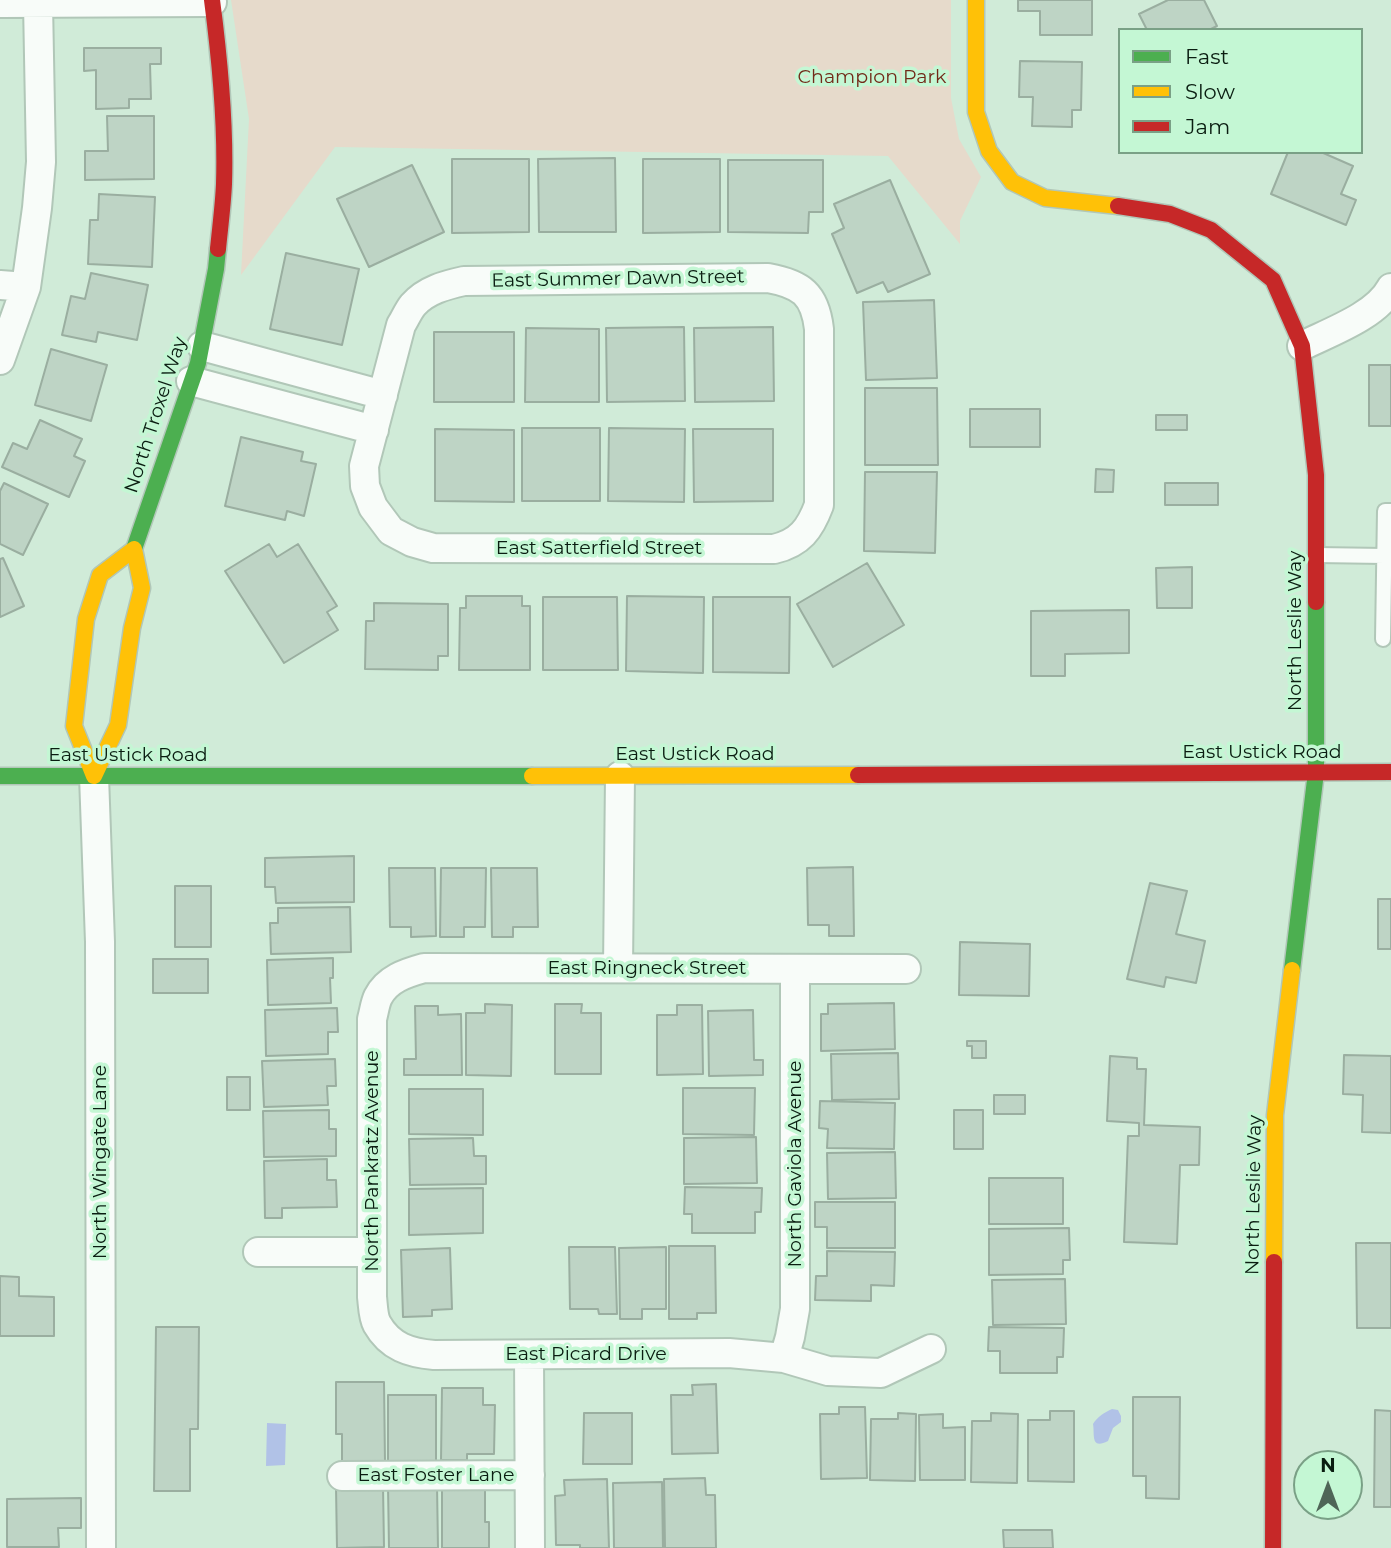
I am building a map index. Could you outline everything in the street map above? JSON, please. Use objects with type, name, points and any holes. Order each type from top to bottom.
[{"type":"street","name":"North Leslie Way","points":[[976,0],[976,112],[989,151],[1012,182],[1045,198],[1151,210],[1180,217],[1211,230],[1273,280],[1302,346],[1316,475],[1316,772],[1275,1115],[1273,1548]]},
{"type":"street","points":[[0,3],[212,1]]},
{"type":"street","name":"North Troxel Way","points":[[134,549],[202,346],[216,269],[223,185],[223,123],[220,62],[212,1]]},
{"type":"street","points":[[0,360],[13,286],[37,208],[41,162],[38,3]]},
{"type":"street","name":"East Summer Dawn Street","points":[[383,395],[401,325],[413,305],[429,292],[464,281],[768,278],[789,282],[806,293],[818,318],[819,505],[806,532]]},
{"type":"street","points":[[1302,346],[1369,312],[1381,303],[1391,288]]},
{"type":"street","points":[[191,382],[373,430],[383,395],[202,346]]},
{"type":"street","name":"East Satterfield Street","points":[[373,430],[364,466],[365,486],[373,507],[391,531],[412,542],[433,548],[774,549],[786,546],[806,532]]},
{"type":"street","points":[[134,549],[142,588],[132,628],[118,725],[94,776],[74,726],[86,619],[100,575],[134,549]]},
{"type":"street","name":"East Ustick Road","points":[[0,776],[1391,772]]},
{"type":"street","name":"North Wingate Lane","points":[[94,776],[100,956],[102,1548]]},
{"type":"street","points":[[618,968],[620,776]]},
{"type":"street","name":"East Ringneck Street","points":[[391,981],[405,973],[424,968],[906,969]]},
{"type":"street","name":"North Gaviola Avenue","points":[[784,1358],[795,1309],[795,969]]},
{"type":"street","name":"North Pankratz Avenue","points":[[391,981],[378,996],[372,1019],[372,1297],[376,1323],[391,1342]]},
{"type":"street","points":[[258,1252],[372,1252]]},
{"type":"street","name":"East Picard Drive","points":[[391,1342],[412,1353],[433,1355],[729,1353],[784,1358],[828,1371],[881,1373],[931,1349]]},
{"type":"street","points":[[529,1355],[530,1548]]},
{"type":"street","name":"East Foster Lane","points":[[342,1476],[530,1475]]},
{"type":"lane","points":[[1383,639],[1387,574],[1384,556],[1385,511],[1391,511]]},
{"type":"lane","points":[[1316,555],[1384,556]]},
{"type":"green space","name":"Champion Park","points":[[231,0],[951,0],[951,98],[959,139],[981,177],[960,221],[960,244],[888,156],[335,147],[241,275],[249,119]]},
{"type":"water","points":[[1112,1409],[1118,1410],[1121,1422],[1113,1428],[1108,1441],[1098,1444],[1094,1440],[1093,1424],[1101,1415]]},
{"type":"water","points":[[267,1423],[286,1424],[285,1465],[266,1466]]},
{"type":"building","points":[[1018,0],[1092,0],[1092,35],[1040,35],[1040,11],[1018,11]]},
{"type":"building","points":[[1168,0],[1204,0],[1217,26],[1146,28],[1139,14]]},
{"type":"building","points":[[84,48],[161,48],[161,64],[150,64],[151,99],[129,99],[129,108],[96,109],[96,70],[84,71]]},
{"type":"building","points":[[1020,61],[1082,62],[1081,110],[1072,110],[1072,127],[1032,126],[1033,97],[1019,97]]},
{"type":"building","points":[[107,116],[154,116],[154,179],[85,180],[85,151],[108,151]]},
{"type":"building","points":[[1287,154],[1326,154],[1353,166],[1341,194],[1356,200],[1346,225],[1271,194]]},
{"type":"building","points":[[615,158],[616,232],[539,232],[538,159]]},
{"type":"building","points":[[452,159],[529,159],[529,232],[452,233]]},
{"type":"building","points":[[643,159],[720,159],[720,232],[643,233]]},
{"type":"building","points":[[728,160],[823,160],[823,212],[809,212],[808,233],[728,232]]},
{"type":"building","points":[[412,165],[444,232],[369,267],[337,199]]},
{"type":"building","points":[[890,180],[930,274],[888,292],[883,282],[857,293],[832,234],[844,228],[834,204]]},
{"type":"building","points":[[99,194],[155,197],[152,267],[88,264],[90,220],[98,220]]},
{"type":"building","points":[[286,253],[359,269],[342,345],[270,329]]},
{"type":"building","points":[[91,273],[148,285],[137,340],[98,332],[96,342],[62,335],[71,296],[85,299]]},
{"type":"building","points":[[934,300],[937,378],[866,380],[863,302]]},
{"type":"building","points":[[684,327],[685,401],[607,402],[606,328]]},
{"type":"building","points":[[773,327],[774,401],[695,402],[694,328]]},
{"type":"building","points":[[526,328],[599,329],[599,402],[525,402]]},
{"type":"building","points":[[434,332],[514,332],[514,402],[434,402]]},
{"type":"building","points":[[51,349],[107,365],[91,421],[35,405]]},
{"type":"building","points":[[1369,365],[1391,365],[1391,426],[1369,426]]},
{"type":"building","points":[[865,388],[937,388],[938,465],[865,465]]},
{"type":"building","points":[[970,409],[1040,409],[1040,447],[970,447]]},
{"type":"building","points":[[1156,415],[1187,415],[1187,430],[1156,430]]},
{"type":"building","points":[[40,420],[82,439],[74,456],[85,461],[69,497],[2,467],[13,443],[27,449]]},
{"type":"building","points":[[522,428],[600,428],[600,501],[522,501]]},
{"type":"building","points":[[609,428],[685,429],[684,502],[608,501]]},
{"type":"building","points":[[435,429],[514,430],[514,502],[435,501]]},
{"type":"building","points":[[693,429],[773,429],[773,501],[694,502]]},
{"type":"building","points":[[241,437],[303,452],[301,461],[316,464],[304,516],[287,511],[285,520],[225,506]]},
{"type":"building","points":[[1096,469],[1114,470],[1113,492],[1095,492]]},
{"type":"building","points":[[865,472],[937,472],[935,553],[864,551]]},
{"type":"building","points":[[4,483],[48,504],[23,555],[0,544],[0,491]]},
{"type":"building","points":[[1165,483],[1218,483],[1218,505],[1165,505]]},
{"type":"building","points":[[269,544],[277,557],[298,544],[337,606],[327,612],[338,630],[284,663],[225,571]]},
{"type":"building","points":[[3,558],[24,606],[0,617],[0,559]]},
{"type":"building","points":[[867,563],[904,625],[833,667],[797,604]]},
{"type":"building","points":[[1192,567],[1192,608],[1157,608],[1156,568]]},
{"type":"building","points":[[466,596],[522,596],[522,606],[530,606],[530,670],[459,670],[460,608],[466,608]]},
{"type":"building","points":[[627,596],[704,597],[703,673],[626,671]]},
{"type":"building","points":[[543,597],[617,597],[618,670],[543,670]]},
{"type":"building","points":[[713,597],[790,597],[789,673],[713,672]]},
{"type":"building","points":[[374,603],[448,604],[448,656],[438,656],[438,670],[365,669],[366,621],[374,621]]},
{"type":"building","points":[[1129,610],[1129,653],[1065,654],[1065,676],[1031,676],[1031,611]]},
{"type":"building","points":[[354,856],[354,902],[276,903],[275,887],[265,887],[265,858]]},
{"type":"building","points":[[853,867],[854,936],[829,936],[829,925],[808,925],[807,868]]},
{"type":"building","points":[[389,868],[435,868],[436,936],[411,937],[411,927],[390,927]]},
{"type":"building","points":[[441,868],[486,868],[485,927],[464,927],[464,937],[440,937]]},
{"type":"building","points":[[491,868],[537,868],[538,927],[513,927],[513,937],[492,937]]},
{"type":"building","points":[[1150,883],[1187,891],[1176,934],[1205,941],[1196,983],[1166,977],[1164,987],[1127,979]]},
{"type":"building","points":[[175,886],[211,886],[211,947],[175,947]]},
{"type":"building","points":[[1378,899],[1391,899],[1391,949],[1378,949]]},
{"type":"building","points":[[350,907],[351,952],[271,954],[270,923],[278,923],[278,908]]},
{"type":"building","points":[[960,942],[1030,944],[1029,996],[959,995]]},
{"type":"building","points":[[333,958],[333,978],[330,978],[331,1003],[268,1005],[267,960]]},
{"type":"building","points":[[153,959],[208,959],[208,993],[153,993]]},
{"type":"building","points":[[894,1003],[895,1049],[821,1051],[821,1014],[828,1014],[828,1004]]},
{"type":"building","points":[[485,1004],[512,1005],[511,1076],[466,1075],[466,1013],[485,1013]]},
{"type":"building","points":[[555,1004],[582,1004],[581,1013],[601,1013],[601,1074],[555,1074]]},
{"type":"building","points":[[677,1005],[702,1005],[703,1074],[657,1075],[657,1015],[677,1015]]},
{"type":"building","points":[[415,1006],[438,1006],[438,1015],[461,1014],[462,1075],[404,1075],[404,1059],[416,1059]]},
{"type":"building","points":[[337,1008],[338,1032],[328,1032],[328,1054],[266,1056],[265,1010]]},
{"type":"building","points":[[753,1010],[754,1060],[763,1060],[763,1075],[709,1076],[708,1011]]},
{"type":"building","points":[[967,1041],[986,1041],[986,1058],[972,1058],[972,1046],[967,1046]]},
{"type":"building","points":[[898,1053],[899,1099],[832,1100],[831,1054]]},
{"type":"building","points":[[1344,1055],[1391,1056],[1391,1133],[1362,1132],[1363,1095],[1343,1094]]},
{"type":"building","points":[[1110,1056],[1137,1058],[1137,1069],[1146,1069],[1144,1125],[1200,1127],[1199,1165],[1180,1165],[1177,1244],[1124,1242],[1128,1136],[1139,1136],[1139,1123],[1107,1121]]},
{"type":"building","points":[[335,1059],[336,1086],[327,1086],[328,1105],[264,1107],[262,1061]]},
{"type":"building","points":[[227,1077],[250,1077],[250,1110],[227,1110]]},
{"type":"building","points":[[683,1088],[755,1088],[754,1135],[683,1134]]},
{"type":"building","points":[[409,1089],[483,1089],[483,1135],[409,1134]]},
{"type":"building","points":[[994,1095],[1025,1095],[1025,1114],[994,1114]]},
{"type":"building","points":[[820,1101],[895,1103],[894,1149],[827,1148],[828,1129],[819,1128]]},
{"type":"building","points":[[329,1110],[329,1129],[336,1129],[336,1156],[264,1157],[263,1111]]},
{"type":"building","points":[[954,1110],[983,1110],[983,1149],[954,1149]]},
{"type":"building","points":[[756,1137],[757,1183],[684,1184],[684,1138]]},
{"type":"building","points":[[473,1138],[474,1156],[486,1156],[486,1184],[410,1185],[409,1139]]},
{"type":"building","points":[[895,1152],[896,1198],[828,1199],[827,1153]]},
{"type":"building","points":[[327,1159],[327,1180],[336,1180],[337,1207],[282,1208],[282,1218],[265,1218],[264,1161]]},
{"type":"building","points":[[989,1178],[1063,1178],[1063,1224],[989,1224]]},
{"type":"building","points":[[685,1187],[762,1188],[761,1212],[755,1212],[755,1233],[692,1233],[692,1214],[684,1214]]},
{"type":"building","points":[[483,1188],[483,1233],[409,1235],[409,1189]]},
{"type":"building","points":[[815,1202],[895,1202],[895,1248],[827,1248],[827,1227],[815,1227]]},
{"type":"building","points":[[1069,1228],[1070,1260],[1063,1260],[1063,1274],[989,1275],[989,1229]]},
{"type":"building","points":[[1356,1243],[1391,1243],[1391,1328],[1357,1328]]},
{"type":"building","points":[[669,1246],[715,1246],[716,1313],[697,1313],[697,1319],[669,1319]]},
{"type":"building","points":[[569,1247],[615,1247],[617,1314],[599,1314],[598,1309],[570,1309]]},
{"type":"building","points":[[666,1247],[666,1309],[642,1309],[642,1319],[620,1319],[619,1248]]},
{"type":"building","points":[[450,1248],[452,1309],[432,1310],[432,1316],[403,1317],[401,1250]]},
{"type":"building","points":[[827,1251],[895,1252],[894,1286],[871,1285],[871,1301],[815,1300],[816,1276],[827,1276]]},
{"type":"building","points":[[0,1276],[19,1277],[19,1296],[54,1297],[54,1336],[0,1336]]},
{"type":"building","points":[[1065,1279],[1066,1324],[993,1325],[992,1280]]},
{"type":"building","points":[[156,1327],[199,1327],[198,1429],[190,1429],[190,1491],[154,1491]]},
{"type":"building","points":[[989,1327],[1064,1328],[1063,1357],[1057,1357],[1057,1373],[1000,1373],[1000,1351],[988,1351]]},
{"type":"building","points":[[336,1382],[384,1382],[385,1462],[342,1463],[342,1434],[336,1434]]},
{"type":"building","points":[[716,1384],[718,1453],[672,1454],[671,1395],[693,1395],[692,1385]]},
{"type":"building","points":[[442,1388],[483,1388],[483,1405],[495,1405],[494,1454],[467,1454],[467,1460],[441,1460]]},
{"type":"building","points":[[388,1395],[436,1395],[436,1463],[388,1463]]},
{"type":"building","points":[[1133,1397],[1180,1397],[1179,1499],[1146,1498],[1146,1476],[1133,1476]]},
{"type":"building","points":[[839,1407],[865,1407],[867,1478],[821,1479],[820,1414],[839,1414]]},
{"type":"building","points":[[1375,1410],[1391,1411],[1391,1507],[1374,1507]]},
{"type":"building","points":[[1050,1411],[1074,1411],[1074,1482],[1028,1481],[1028,1420],[1050,1420]]},
{"type":"building","points":[[584,1413],[632,1413],[632,1464],[583,1464]]},
{"type":"building","points":[[898,1413],[916,1414],[915,1481],[870,1480],[871,1419],[898,1419]]},
{"type":"building","points":[[991,1413],[1018,1414],[1017,1483],[971,1482],[972,1421],[991,1421]]},
{"type":"building","points":[[943,1414],[943,1428],[965,1427],[965,1480],[920,1480],[919,1415]]},
{"type":"building","points":[[705,1478],[706,1495],[715,1495],[716,1548],[665,1548],[664,1479]]},
{"type":"building","points":[[607,1479],[609,1548],[556,1545],[555,1496],[565,1495],[564,1480]]},
{"type":"building","points":[[662,1482],[663,1548],[614,1548],[613,1483]]},
{"type":"building","points":[[437,1485],[438,1548],[389,1548],[388,1486]]},
{"type":"building","points":[[383,1486],[384,1547],[337,1548],[336,1487]]},
{"type":"building","points":[[442,1486],[485,1486],[485,1522],[489,1522],[489,1548],[442,1548]]},
{"type":"building","points":[[81,1498],[81,1528],[58,1528],[59,1547],[7,1547],[7,1499]]},
{"type":"building","points":[[1003,1530],[1052,1530],[1053,1548],[1004,1548]]},
{"type":"traffic: fast","points":[[134,549],[198,363],[218,249]]},
{"type":"traffic: fast","points":[[1292,970],[1316,772],[1316,602]]},
{"type":"traffic: fast","points":[[0,776],[532,776]]},
{"type":"traffic: slow","points":[[976,0],[976,112],[989,151],[1012,182],[1045,198],[1118,206]]},
{"type":"traffic: slow","points":[[134,549],[142,588],[132,628],[118,725],[94,776],[74,726],[86,619],[100,575],[134,549]]},
{"type":"traffic: slow","points":[[532,776],[858,775]]},
{"type":"traffic: slow","points":[[1274,1262],[1275,1115],[1292,970]]},
{"type":"traffic: jam","points":[[212,0],[224,138],[224,184],[218,249]]},
{"type":"traffic: jam","points":[[1118,206],[1170,214],[1211,230],[1273,280],[1302,346],[1316,475],[1316,602]]},
{"type":"traffic: jam","points":[[858,775],[1391,772]]},
{"type":"traffic: jam","points":[[1273,1548],[1274,1262]]}]
